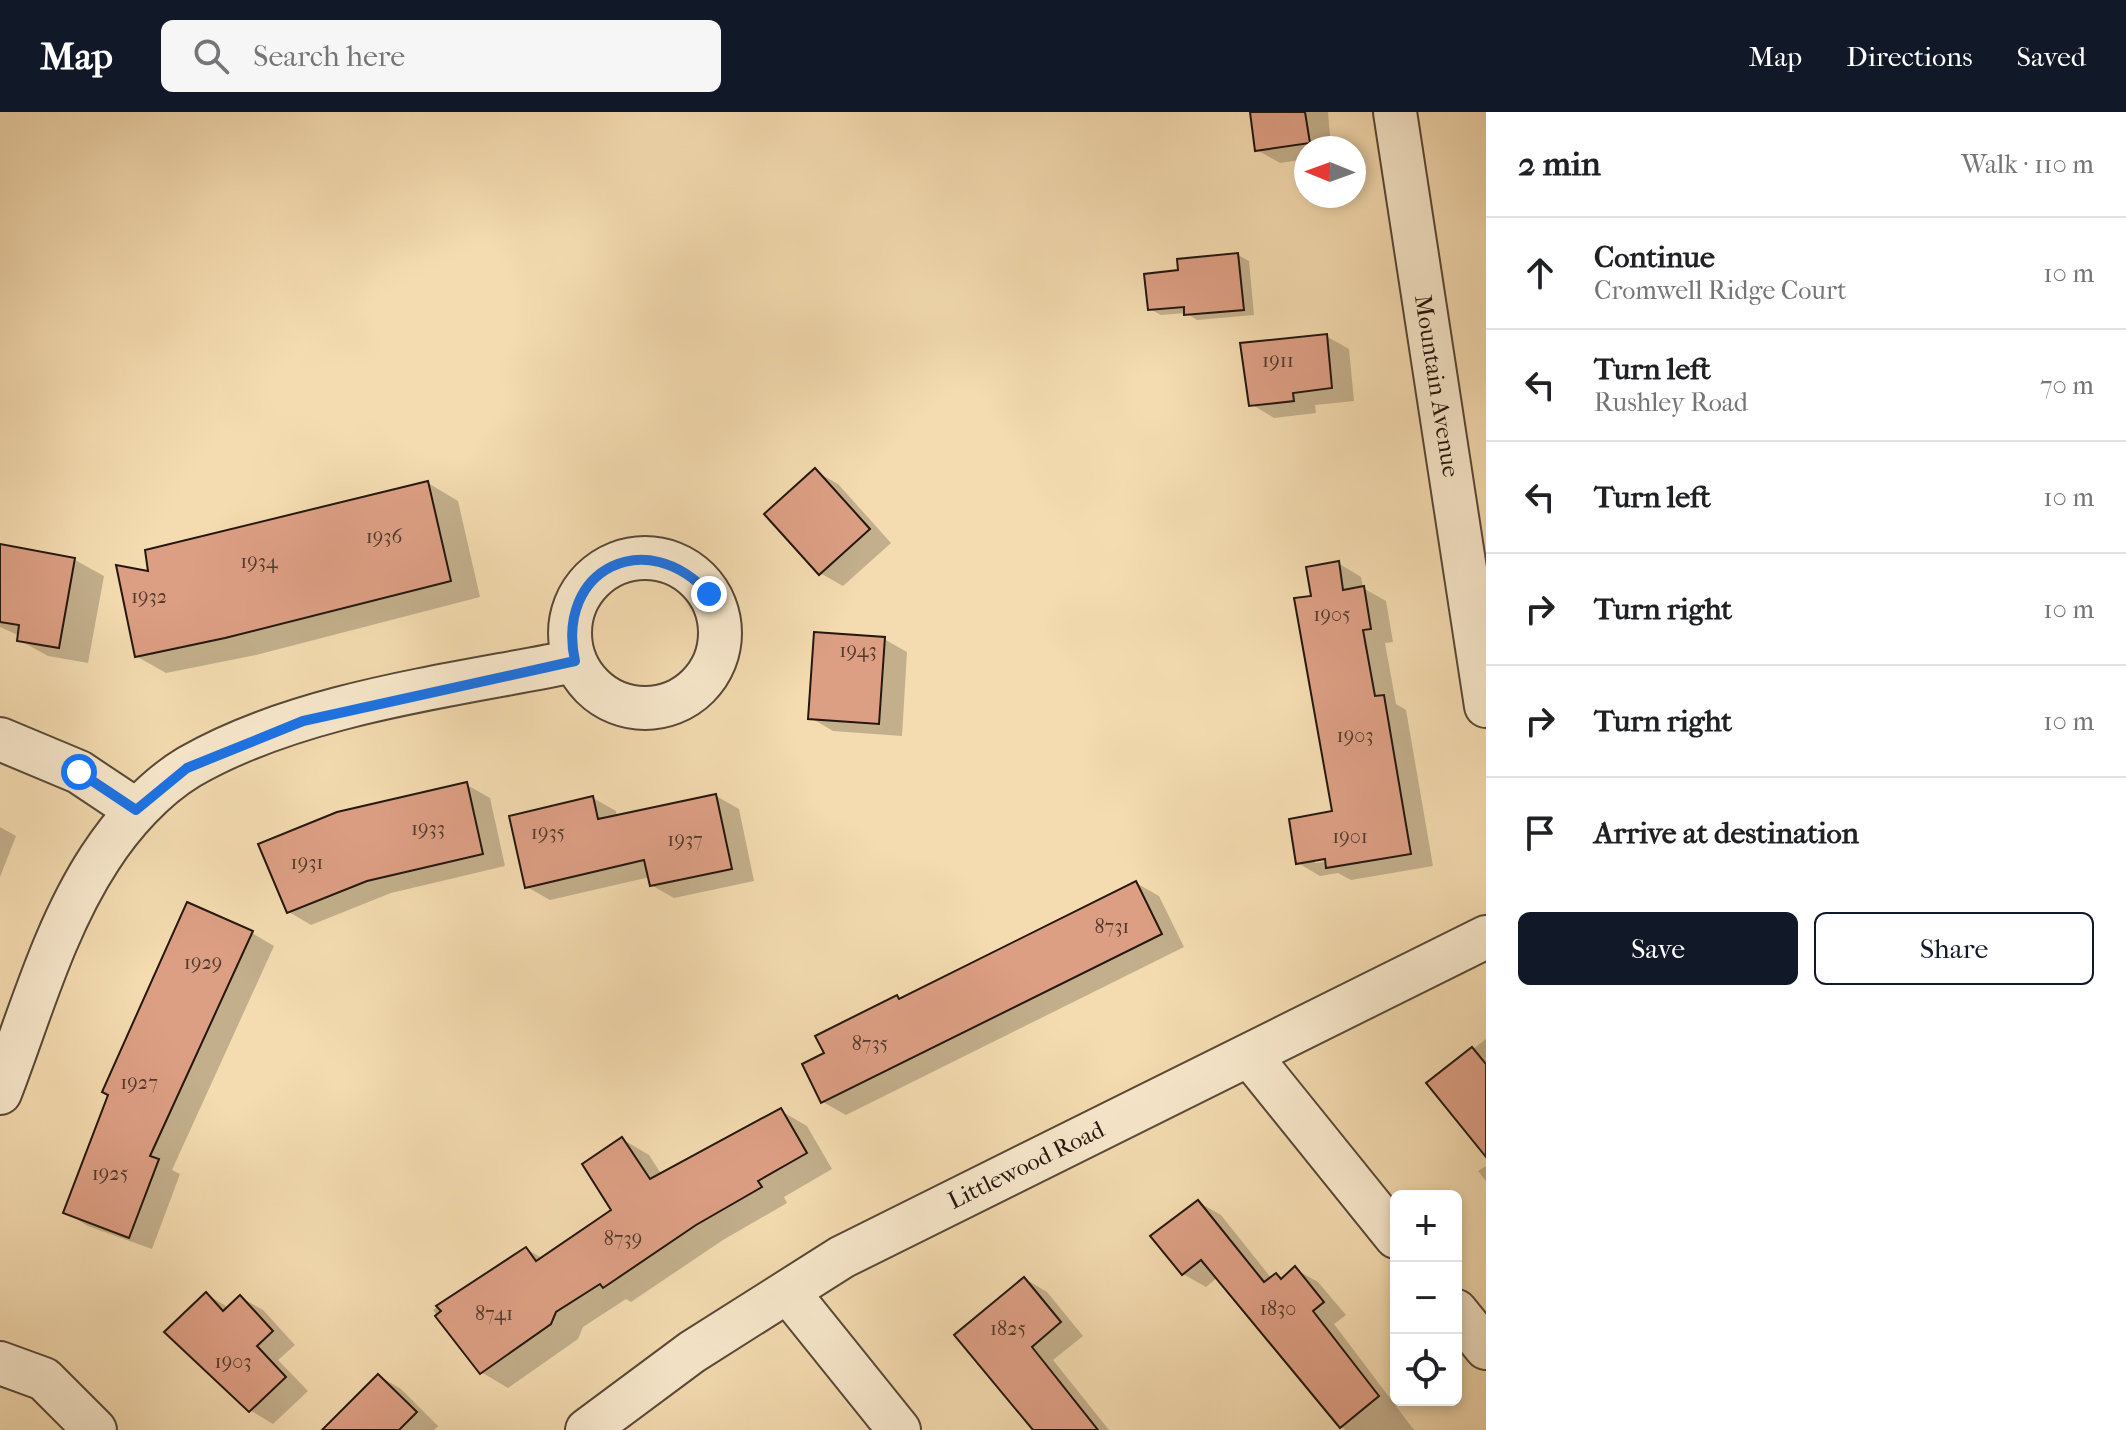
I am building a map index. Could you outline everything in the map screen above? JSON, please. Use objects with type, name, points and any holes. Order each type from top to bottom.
[{"type":"street","name":"Mountain Avenue","points":[[1395,112],[1486,706]]},
{"type":"street","points":[[0,1093],[70,912],[100,858],[136,810],[187,768],[303,721],[575,661]]},
{"type":"street","points":[[0,739],[79,772],[136,810]]},
{"type":"street","name":"Littlewood Road","points":[[587,1430],[692,1352],[842,1257],[1486,937]]},
{"type":"street","points":[[1250,1056],[1390,1230]]},
{"type":"street","points":[[788,1292],[899,1430]]},
{"type":"street","points":[[1462,1318],[1486,1348]]},
{"type":"street","points":[[0,1363],[44,1379],[95,1430]]},
{"type":"building","points":[[1250,112],[1305,112],[1309,136],[1294,136],[1294,145],[1255,151]]},
{"type":"building","points":[[1238,253],[1244,310],[1184,315],[1184,307],[1148,310],[1144,274],[1178,270],[1177,259]]},
{"type":"building","points":[[1327,334],[1332,388],[1293,393],[1294,401],[1249,406],[1240,343]]},
{"type":"building","points":[[815,468],[870,529],[819,575],[764,514]]},
{"type":"building","points":[[428,481],[451,581],[225,638],[135,657],[116,565],[148,571],[145,550]]},
{"type":"building","points":[[0,544],[75,558],[59,648],[17,641],[19,625],[0,622]]},
{"type":"building","points":[[1339,561],[1343,590],[1364,586],[1371,629],[1363,630],[1375,696],[1384,695],[1411,854],[1326,868],[1325,859],[1296,864],[1289,819],[1332,811],[1294,598],[1311,596],[1306,567]]},
{"type":"building","points":[[814,632],[885,637],[879,724],[808,719]]},
{"type":"building","points":[[467,782],[483,854],[367,881],[287,913],[258,844],[337,812]]},
{"type":"building","points":[[716,794],[732,869],[650,886],[644,860],[525,888],[509,816],[593,796],[598,819]]},
{"type":"building","points":[[1136,881],[1162,934],[821,1103],[802,1064],[824,1053],[815,1036],[897,995],[899,999]]},
{"type":"building","points":[[187,902],[253,931],[150,1156],[159,1159],[129,1238],[63,1213],[108,1095],[102,1092]]},
{"type":"building","points":[[1472,1047],[1486,1064],[1486,1157],[1426,1083]]},
{"type":"building","points":[[781,1108],[807,1153],[758,1181],[762,1187],[696,1225],[603,1288],[600,1284],[556,1312],[551,1324],[480,1374],[435,1316],[441,1311],[436,1306],[526,1247],[536,1261],[611,1210],[582,1164],[622,1137],[650,1179]]},
{"type":"building","points":[[1198,1200],[1264,1282],[1276,1273],[1281,1279],[1295,1266],[1324,1302],[1313,1311],[1379,1396],[1340,1428],[1201,1260],[1182,1275],[1150,1236]]},
{"type":"building","points":[[1024,1277],[1061,1322],[1032,1347],[1098,1430],[1033,1430],[954,1335]]},
{"type":"building","points":[[206,1292],[223,1311],[240,1295],[273,1331],[257,1346],[286,1377],[249,1412],[164,1332]]},
{"type":"building","points":[[378,1374],[417,1412],[399,1430],[322,1430]]},
{"type":"route","points":[[79,772],[136,810],[187,768],[242,743],[303,721],[375,702],[575,661],[570,636],[573,612],[584,590],[601,572],[623,561],[647,558],[672,563],[693,575],[709,594]]}]
